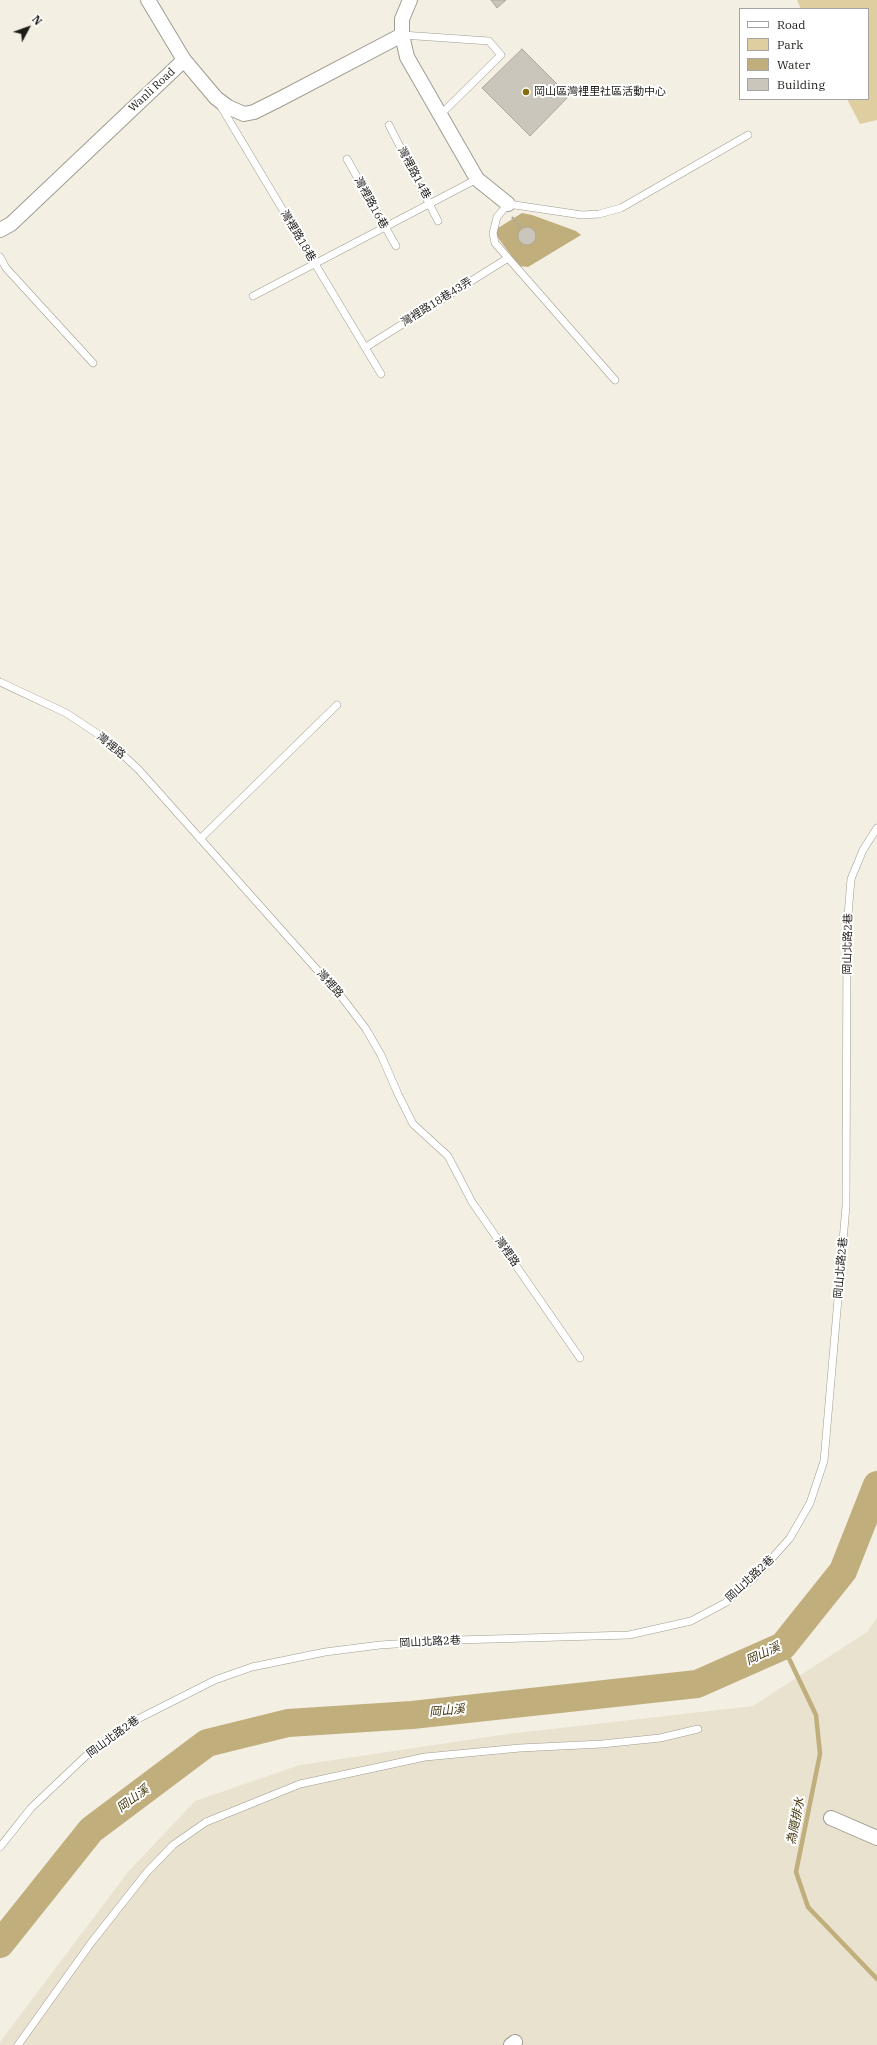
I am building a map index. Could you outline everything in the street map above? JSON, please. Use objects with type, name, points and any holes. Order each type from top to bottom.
[{"type":"street","points":[[148,0],[184,60]]},
{"type":"street","points":[[410,0],[402,19],[402,35],[407,57],[477,179],[509,209]]},
{"type":"street","name":"Wanli Road","points":[[0,230],[11,224],[184,60],[216,98],[228,107],[244,114],[254,112],[402,35]]},
{"type":"street","points":[[831,1818],[877,1838]]},
{"type":"lane","points":[[402,35],[489,41],[501,55],[440,115]]},
{"type":"lane","name":"灣裡路18巷","points":[[216,98],[315,264],[366,346],[381,374]]},
{"type":"lane","name":"灣裡路14巷","points":[[389,125],[438,221]]},
{"type":"lane","points":[[615,380],[496,243],[493,233],[497,217],[509,209],[582,215],[599,214],[621,208],[748,136]]},
{"type":"lane","name":"灣裡路16巷","points":[[347,159],[396,246]]},
{"type":"lane","points":[[253,296],[384,226],[477,179]]},
{"type":"lane","points":[[0,257],[6,268],[93,363]]},
{"type":"lane","name":"灣裡路18巷43弄","points":[[366,346],[508,258]]},
{"type":"lane","name":"灣裡路","points":[[0,682],[66,713],[107,740],[138,770],[344,1000],[366,1029],[381,1055],[413,1124],[448,1156],[472,1202],[580,1358]]},
{"type":"lane","points":[[200,839],[337,705]]},
{"type":"lane","name":"岡山北路2巷","points":[[0,1847],[32,1808],[89,1753],[130,1723],[215,1680],[252,1667],[325,1652],[380,1645],[457,1640],[629,1635],[691,1621],[724,1603],[757,1575],[790,1538],[810,1503],[824,1461],[846,1206],[848,913],[851,879],[862,850],[877,828]]},
{"type":"lane","points":[[18,2045],[91,1942],[148,1872],[173,1845],[206,1822],[300,1784],[425,1757],[520,1748],[602,1744],[660,1738],[698,1729]]},
{"type":"path","points":[[509,209],[522,229]]},
{"type":"shaded area","points":[[877,1618],[877,2045],[0,2045],[0,2042],[128,1872],[195,1801],[300,1765],[508,1734],[753,1706],[867,1632]]},
{"type":"green space","points":[[797,0],[877,0],[877,120],[860,124],[848,100],[869,100],[869,8],[801,8]]},
{"type":"water","points":[[522,213],[532,215],[576,231],[581,235],[528,267],[519,266],[496,235],[498,228]]},
{"type":"building","points":[[491,0],[506,0],[497,8]]},
{"type":"building","name":"岡山區灣裡里社區活動中心","points":[[522,49],[569,96],[530,136],[482,88]]},
{"type":"building","points":[[527,227],[534,229],[536,236],[534,243],[527,245],[520,243],[518,236],[520,229]]},
{"type":"waterway","name":"岡山溪","points":[[0,1944],[91,1830],[207,1743],[288,1723],[412,1715],[697,1684],[783,1646],[843,1571],[877,1485]]},
{"type":"waterway","name":"為隨排水","points":[[783,1646],[816,1715],[820,1754],[796,1872],[808,1907],[877,1979]]},
{"type":"place","name":"岡山區灣裡里社區活動中心","points":[[526,92]]}]
